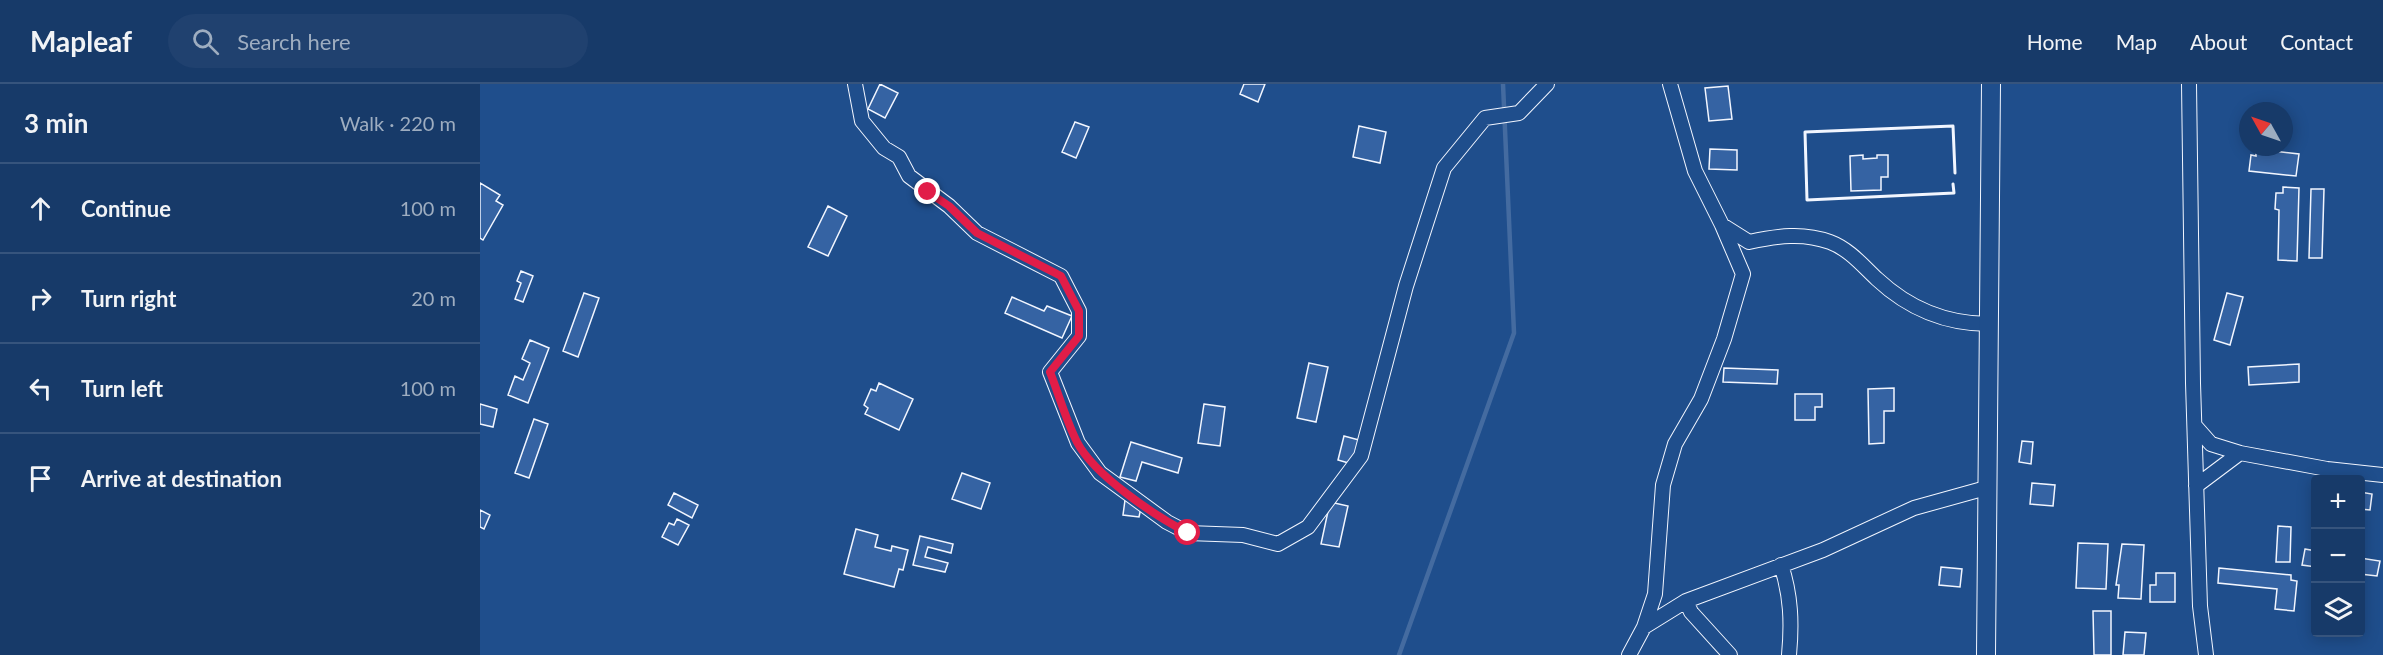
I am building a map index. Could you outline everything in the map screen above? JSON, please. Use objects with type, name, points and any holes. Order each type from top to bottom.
[{"type":"street","points":[[855,84],[862,121],[884,148],[899,157],[909,176],[949,206],[977,233],[1061,276],[1079,311],[1079,336],[1050,372],[1078,444],[1100,473],[1167,522],[1188,533],[1243,535],[1278,544],[1308,527],[1361,456],[1403,296],[1444,168],[1485,118],[1519,112],[1534,100],[1547,84]]},
{"type":"street","points":[[1629,655],[1644,627],[1654,594],[1663,485],[1675,444],[1701,399],[1743,274],[1695,171],[1670,84]]},
{"type":"street","points":[[1986,655],[1991,84]]},
{"type":"street","points":[[2189,84],[2196,486],[2200,606],[2206,655]]},
{"type":"street","points":[[1722,225],[1749,242],[1780,235],[1798,235],[1833,243],[1854,257],[1906,303],[1965,324],[1989,324]]},
{"type":"street","points":[[2196,428],[2211,444],[2240,453],[2327,469],[2383,475]]},
{"type":"street","points":[[2196,486],[2240,453]]},
{"type":"street","points":[[1644,627],[1686,601],[1823,550],[1914,508],[1986,488]]},
{"type":"street","points":[[1781,565],[1789,590],[1791,624],[1789,655]]},
{"type":"street","points":[[1686,601],[1691,612],[1730,655]]},
{"type":"building","points":[[880,84],[898,93],[885,118],[868,109]]},
{"type":"building","points":[[1244,84],[1265,84],[1258,102],[1240,94]]},
{"type":"building","points":[[1728,86],[1732,119],[1709,121],[1705,88]]},
{"type":"building","points":[[1075,122],[1089,127],[1076,158],[1062,152]]},
{"type":"building","points":[[1359,126],[1386,132],[1380,163],[1353,157]]},
{"type":"building","points":[[1710,149],[1737,150],[1737,170],[1709,169]]},
{"type":"building","points":[[2299,154],[2296,176],[2249,171],[2251,156]]},
{"type":"building","points":[[1863,155],[1863,159],[1888,155],[1888,177],[1881,177],[1881,190],[1851,191],[1850,156]]},
{"type":"building","points":[[480,183],[500,195],[496,201],[503,205],[483,240],[480,238]]},
{"type":"building","points":[[2283,187],[2299,188],[2297,261],[2278,260],[2279,210],[2275,209],[2276,193],[2283,193]]},
{"type":"building","points":[[2311,189],[2324,189],[2322,258],[2309,258]]},
{"type":"building","points":[[828,206],[847,216],[828,256],[808,247]]},
{"type":"building","points":[[521,271],[533,276],[523,302],[515,299],[521,283],[517,281]]},
{"type":"building","points":[[584,293],[599,298],[578,357],[563,351]]},
{"type":"building","points":[[2227,293],[2243,297],[2230,345],[2214,340]]},
{"type":"building","points":[[1012,297],[1044,311],[1047,306],[1072,316],[1062,338],[1005,313]]},
{"type":"building","points":[[530,340],[549,348],[528,403],[508,395],[515,376],[523,380],[530,363],[522,359]]},
{"type":"building","points":[[1309,363],[1328,367],[1316,422],[1297,418]]},
{"type":"building","points":[[2299,364],[2299,382],[2249,385],[2248,367]]},
{"type":"building","points":[[1724,368],[1778,370],[1777,384],[1723,382]]},
{"type":"building","points":[[879,383],[913,399],[899,430],[865,414],[868,408],[864,405],[871,389],[876,391]]},
{"type":"building","points":[[1894,388],[1894,411],[1884,411],[1884,443],[1869,444],[1868,389]]},
{"type":"building","points":[[1795,394],[1822,394],[1822,407],[1815,407],[1815,420],[1795,420]]},
{"type":"building","points":[[480,404],[497,409],[493,427],[480,424]]},
{"type":"building","points":[[1204,404],[1225,407],[1220,446],[1198,443]]},
{"type":"building","points":[[534,419],[548,424],[529,478],[515,473]]},
{"type":"building","points":[[1344,436],[1359,440],[1352,464],[1338,460]]},
{"type":"building","points":[[2022,441],[2033,442],[2031,464],[2019,462]]},
{"type":"building","points":[[1131,442],[1182,458],[1178,473],[1142,462],[1136,481],[1120,477]]},
{"type":"building","points":[[962,473],[990,483],[981,509],[952,499]]},
{"type":"building","points":[[2032,483],[2055,485],[2053,506],[2030,504]]},
{"type":"building","points":[[674,493],[698,505],[692,518],[668,505]]},
{"type":"building","points":[[2365,493],[2372,494],[2370,510],[2365,510]]},
{"type":"building","points":[[1125,500],[1142,503],[1139,517],[1123,515]]},
{"type":"building","points":[[1330,502],[1348,506],[1339,547],[1321,544]]},
{"type":"building","points":[[480,510],[490,515],[484,529],[480,527]]},
{"type":"building","points":[[677,519],[689,525],[678,545],[662,537],[669,523],[674,525]]},
{"type":"building","points":[[2278,526],[2291,527],[2290,562],[2276,562]]},
{"type":"building","points":[[856,529],[878,535],[875,547],[891,551],[892,546],[908,550],[903,570],[899,569],[894,587],[844,574]]},
{"type":"building","points":[[920,536],[953,544],[951,553],[928,547],[925,557],[948,563],[945,572],[913,565]]},
{"type":"building","points":[[2078,543],[2108,544],[2106,589],[2076,588]]},
{"type":"building","points":[[2122,544],[2144,545],[2141,599],[2118,598],[2119,585],[2116,585]]},
{"type":"building","points":[[2305,549],[2311,550],[2311,566],[2302,565]]},
{"type":"building","points":[[2365,559],[2380,561],[2377,576],[2365,575]]},
{"type":"building","points":[[1941,567],[1962,569],[1960,587],[1939,585]]},
{"type":"building","points":[[2219,568],[2291,575],[2291,580],[2297,581],[2294,611],[2275,609],[2277,589],[2218,583]]},
{"type":"building","points":[[2156,573],[2175,573],[2175,602],[2150,602],[2150,585],[2156,585]]},
{"type":"building","points":[[2093,611],[2111,611],[2111,655],[2094,655]]},
{"type":"building","points":[[2125,632],[2146,633],[2144,655],[2123,655]]},
{"type":"waterway","points":[[1399,655],[1514,333],[1503,84]]},
{"type":"wall","points":[[1953,184],[1954,193],[1807,200],[1805,132],[1953,126],[1955,173]]},
{"type":"route","points":[[928,192],[949,206],[977,233],[1061,276],[1065,289],[1079,311],[1079,336],[1050,372],[1078,444],[1100,473],[1167,522],[1188,533]]}]
